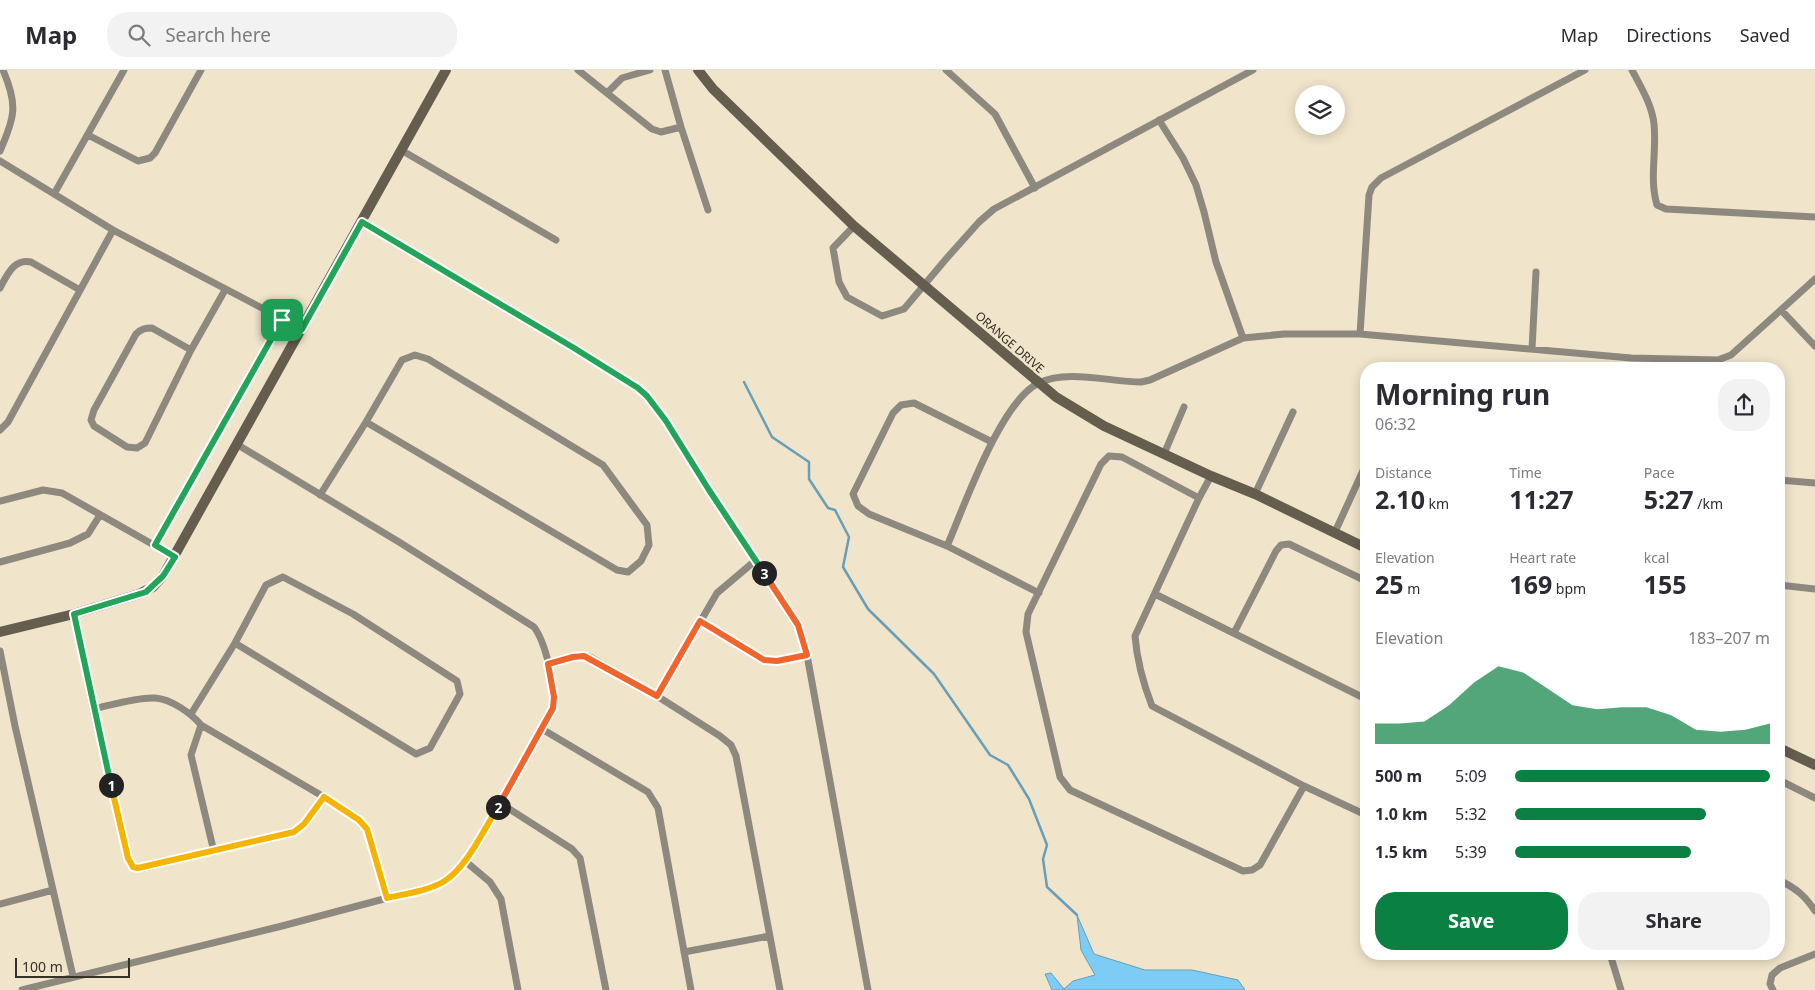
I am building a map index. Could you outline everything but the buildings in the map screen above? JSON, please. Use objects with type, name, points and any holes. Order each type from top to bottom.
[{"type":"street","points":[[0,151],[12,123],[13,102],[3,70]]},
{"type":"street","points":[[54,194],[124,70]]},
{"type":"street","points":[[88,135],[138,162],[150,158],[155,153],[201,70]]},
{"type":"street","points":[[0,632],[74,614],[146,592],[163,576],[238,445],[446,70]]},
{"type":"street","points":[[578,70],[608,92],[652,129],[661,132],[681,127]]},
{"type":"street","points":[[608,92],[622,78],[650,70]]},
{"type":"street","points":[[665,70],[708,210]]},
{"type":"street","name":"ORANGE DRIVE","points":[[698,70],[713,89],[854,226],[1038,383],[1064,402],[1086,416],[1164,454],[1255,494],[1360,545]]},
{"type":"street","points":[[854,226],[833,248],[839,282],[847,297],[882,316],[904,309],[979,222],[994,210],[1253,70]]},
{"type":"street","points":[[1360,334],[1369,195],[1372,186],[1380,178],[1585,70]]},
{"type":"street","points":[[1632,70],[1652,113],[1654,124],[1654,184],[1657,205],[1666,208],[1815,217]]},
{"type":"street","points":[[951,72],[996,114],[1035,188]]},
{"type":"street","points":[[1159,120],[1184,158],[1196,185],[1216,262],[1243,338]]},
{"type":"street","points":[[402,150],[556,240]]},
{"type":"street","points":[[0,162],[114,230],[302,329]]},
{"type":"street","points":[[362,222],[638,388],[647,396],[666,421],[798,625],[807,655],[868,990]]},
{"type":"street","points":[[0,430],[8,422],[114,230]]},
{"type":"street","points":[[0,288],[14,265],[26,261],[80,290]]},
{"type":"street","points":[[1532,349],[1536,272]]},
{"type":"street","points":[[947,546],[992,442],[1014,403],[1038,383],[1072,377],[1129,382],[1150,380],[1243,338],[1284,334],[1360,334],[1631,358],[1718,360],[1731,355],[1815,280]]},
{"type":"street","points":[[192,350],[152,328],[140,330],[94,410],[91,420],[94,426],[127,447],[136,448],[145,443],[225,290]]},
{"type":"street","points":[[1782,311],[1815,346]]},
{"type":"street","points":[[155,545],[282,320]]},
{"type":"street","points":[[320,494],[366,422],[402,360],[415,355],[428,359],[603,465],[647,525],[649,545],[641,561],[628,572],[617,570],[366,422]]},
{"type":"street","points":[[992,442],[914,403],[902,405],[893,413],[854,494],[858,506],[869,514],[947,546],[1039,593]]},
{"type":"street","points":[[1164,454],[1184,407]]},
{"type":"street","points":[[1255,494],[1293,412]]},
{"type":"street","points":[[22,990],[282,926],[439,884],[451,877],[465,861],[550,714],[554,703],[548,664],[541,639],[534,627],[238,445]]},
{"type":"street","points":[[1199,498],[1122,457],[1109,456],[1101,464],[1028,614],[1026,632],[1060,777],[1070,790],[1243,871],[1252,870],[1260,865],[1304,786]]},
{"type":"street","points":[[1211,476],[1199,498],[1136,636],[1137,656],[1145,688],[1152,706],[1304,786],[1360,812]]},
{"type":"street","points":[[1335,532],[1360,477]]},
{"type":"street","points":[[1785,480],[1815,483]]},
{"type":"street","points":[[0,501],[36,491],[52,490],[62,493],[175,557]]},
{"type":"street","points":[[0,562],[70,543],[88,534],[100,515]]},
{"type":"street","points":[[1234,634],[1276,551],[1281,545],[1289,544],[1360,579]]},
{"type":"street","points":[[657,696],[720,590],[756,560]]},
{"type":"street","points":[[191,714],[235,643],[266,584],[284,577],[353,614],[457,681],[460,694],[430,748],[416,754],[235,643]]},
{"type":"street","points":[[1785,586],[1815,588]]},
{"type":"street","points":[[1155,594],[1360,696]]},
{"type":"street","points":[[74,614],[93,709],[130,863],[138,868],[143,868],[294,832],[304,824],[324,797]]},
{"type":"street","points":[[700,621],[764,660],[777,661],[807,655]]},
{"type":"street","points":[[0,651],[15,726],[73,976]]},
{"type":"street","points":[[548,664],[584,656],[657,696],[720,736],[734,749],[780,990]]},
{"type":"street","points":[[93,709],[158,698],[191,714],[201,725],[324,797],[359,820],[367,829],[387,898]]},
{"type":"street","points":[[201,725],[191,755],[214,852]]},
{"type":"street","points":[[542,729],[648,792],[658,808],[691,990]]},
{"type":"street","points":[[1785,751],[1815,764]]},
{"type":"street","points":[[1785,783],[1815,798]]},
{"type":"street","points":[[500,803],[572,849],[580,858],[606,990]]},
{"type":"street","points":[[465,861],[490,882],[501,899],[518,990]]},
{"type":"street","points":[[1785,883],[1804,895],[1815,911]]},
{"type":"street","points":[[0,904],[53,890]]},
{"type":"street","points":[[684,952],[769,936]]},
{"type":"street","points":[[1773,990],[1770,984],[1772,975],[1780,968],[1815,954]]},
{"type":"street","points":[[1612,960],[1621,990]]},
{"type":"water","points":[[1077,915],[1094,954],[1145,970],[1192,970],[1238,980],[1245,990],[1052,990],[1045,974],[1051,973],[1064,989],[1073,981],[1095,975],[1081,950]]},
{"type":"waterway","points":[[744,382],[772,437],[809,462],[809,479],[828,508],[835,510],[849,537],[843,567],[868,609],[934,674],[990,755],[1008,765],[1029,799],[1047,845],[1043,859],[1047,887],[1077,915]]},
{"type":"route","points":[[362,222],[630,381],[658,409],[798,625],[802,633],[807,655],[777,661],[764,660],[700,621],[657,696],[590,657],[578,656],[548,664],[554,697],[553,708],[550,714],[465,861],[446,881],[429,888],[387,898],[367,829],[359,820],[324,797],[304,824],[294,832],[143,868],[133,867],[128,858],[93,709],[74,614],[146,592],[163,576],[175,557],[155,545],[282,320],[302,329],[362,222]]}]
